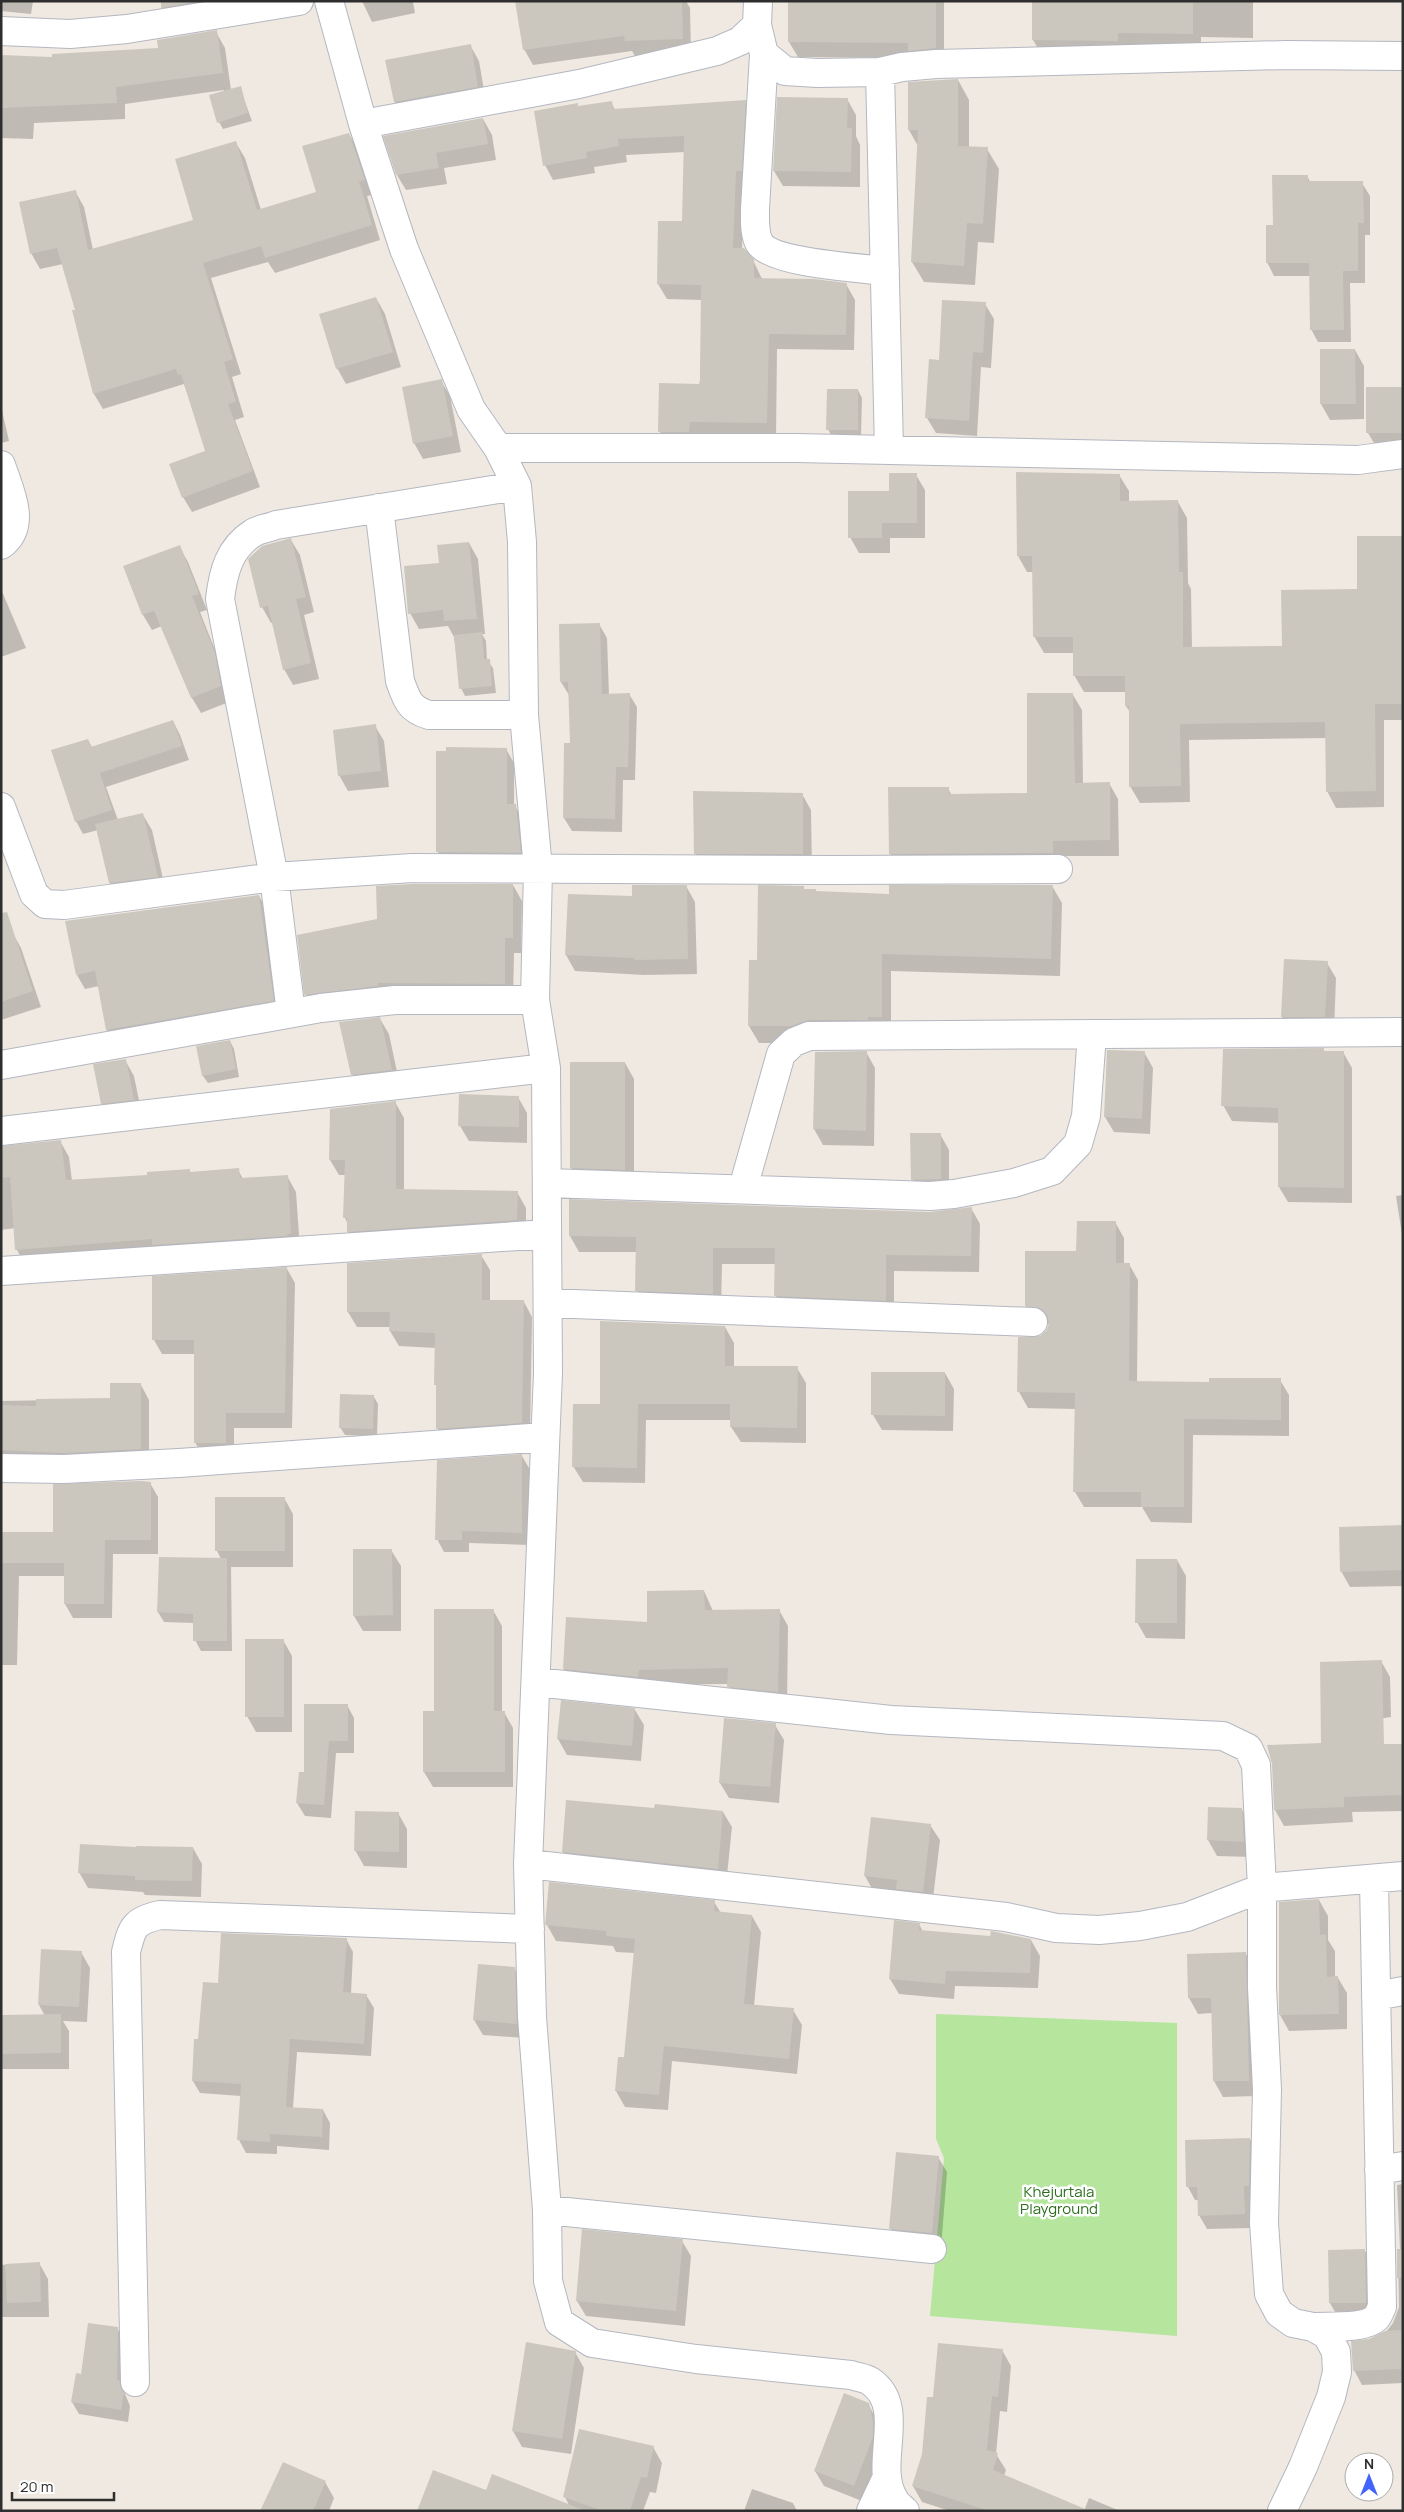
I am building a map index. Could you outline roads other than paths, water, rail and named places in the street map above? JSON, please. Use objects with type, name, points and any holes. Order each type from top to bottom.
[{"type":"street","points":[[1,31],[70,34],[127,29],[299,1]]},
{"type":"street","points":[[329,1],[363,124],[404,249],[471,409],[498,448],[517,486],[522,542],[524,715],[538,869],[536,1000],[546,1068],[548,1303],[546,1437],[528,1864],[532,2017],[546,2210],[548,2281],[559,2322],[592,2343],[696,2359],[852,2375],[870,2381],[884,2397],[889,2414],[885,2461],[887,2477],[893,2499],[905,2511]]},
{"type":"street","points":[[363,124],[578,84],[716,51],[740,40],[757,13]]},
{"type":"street","points":[[757,13],[764,54],[755,209],[755,227],[760,244],[774,254],[795,259],[884,271]]},
{"type":"street","points":[[764,54],[785,71],[817,73],[880,72],[902,67],[936,64],[1286,55],[1403,56]]},
{"type":"street","points":[[880,72],[889,450]]},
{"type":"street","points":[[498,448],[889,450],[1358,460],[1403,454]]},
{"type":"street","points":[[1,465],[16,510],[13,529],[1,545]]},
{"type":"street","points":[[291,1013],[274,877],[220,599],[222,577],[230,556],[253,533],[276,525],[517,486]]},
{"type":"street","points":[[379,508],[400,681],[406,698],[416,711],[429,715],[524,715]]},
{"type":"street","points":[[4,825],[34,894],[45,904],[64,905],[274,877],[412,868],[1058,869]]},
{"type":"street","points":[[1,1065],[291,1013],[395,1000],[536,1000]]},
{"type":"street","points":[[743,1188],[781,1054],[794,1042],[810,1036],[1403,1032]]},
{"type":"street","points":[[546,1183],[743,1188],[930,1196],[954,1194],[1014,1183],[1052,1171],[1078,1144],[1086,1116],[1092,1034]]},
{"type":"street","points":[[1,1131],[546,1068]]},
{"type":"street","points":[[1,1271],[547,1234]]},
{"type":"street","points":[[548,1303],[1032,1322]]},
{"type":"street","points":[[1,1468],[64,1469],[179,1463],[546,1437]]},
{"type":"street","points":[[536,1682],[891,1720],[1223,1736],[1248,1748],[1256,1765],[1262,1888],[1262,1987],[1267,2089],[1264,2223],[1269,2294],[1279,2313],[1293,2323],[1313,2327],[1353,2325],[1369,2322],[1377,2317],[1382,2307],[1391,2168],[1376,1996],[1374,1880]]},
{"type":"street","points":[[528,1864],[1006,1917],[1056,1928],[1099,1930],[1140,1926],[1187,1917],[1262,1888],[1374,1880],[1403,1876]]},
{"type":"street","points":[[134,2382],[126,1952],[131,1930],[142,1919],[160,1915],[530,1929]]},
{"type":"street","points":[[1376,1996],[1403,1990]]},
{"type":"street","points":[[546,2210],[932,2250]]},
{"type":"street","points":[[1282,2511],[1303,2467],[1331,2396],[1337,2372],[1336,2352],[1327,2335],[1313,2327]]},
{"type":"street","points":[[871,2511],[887,2477]]},
{"type":"park label","name":"Khejurtala Playground","points":[[1059,2200]]}]
